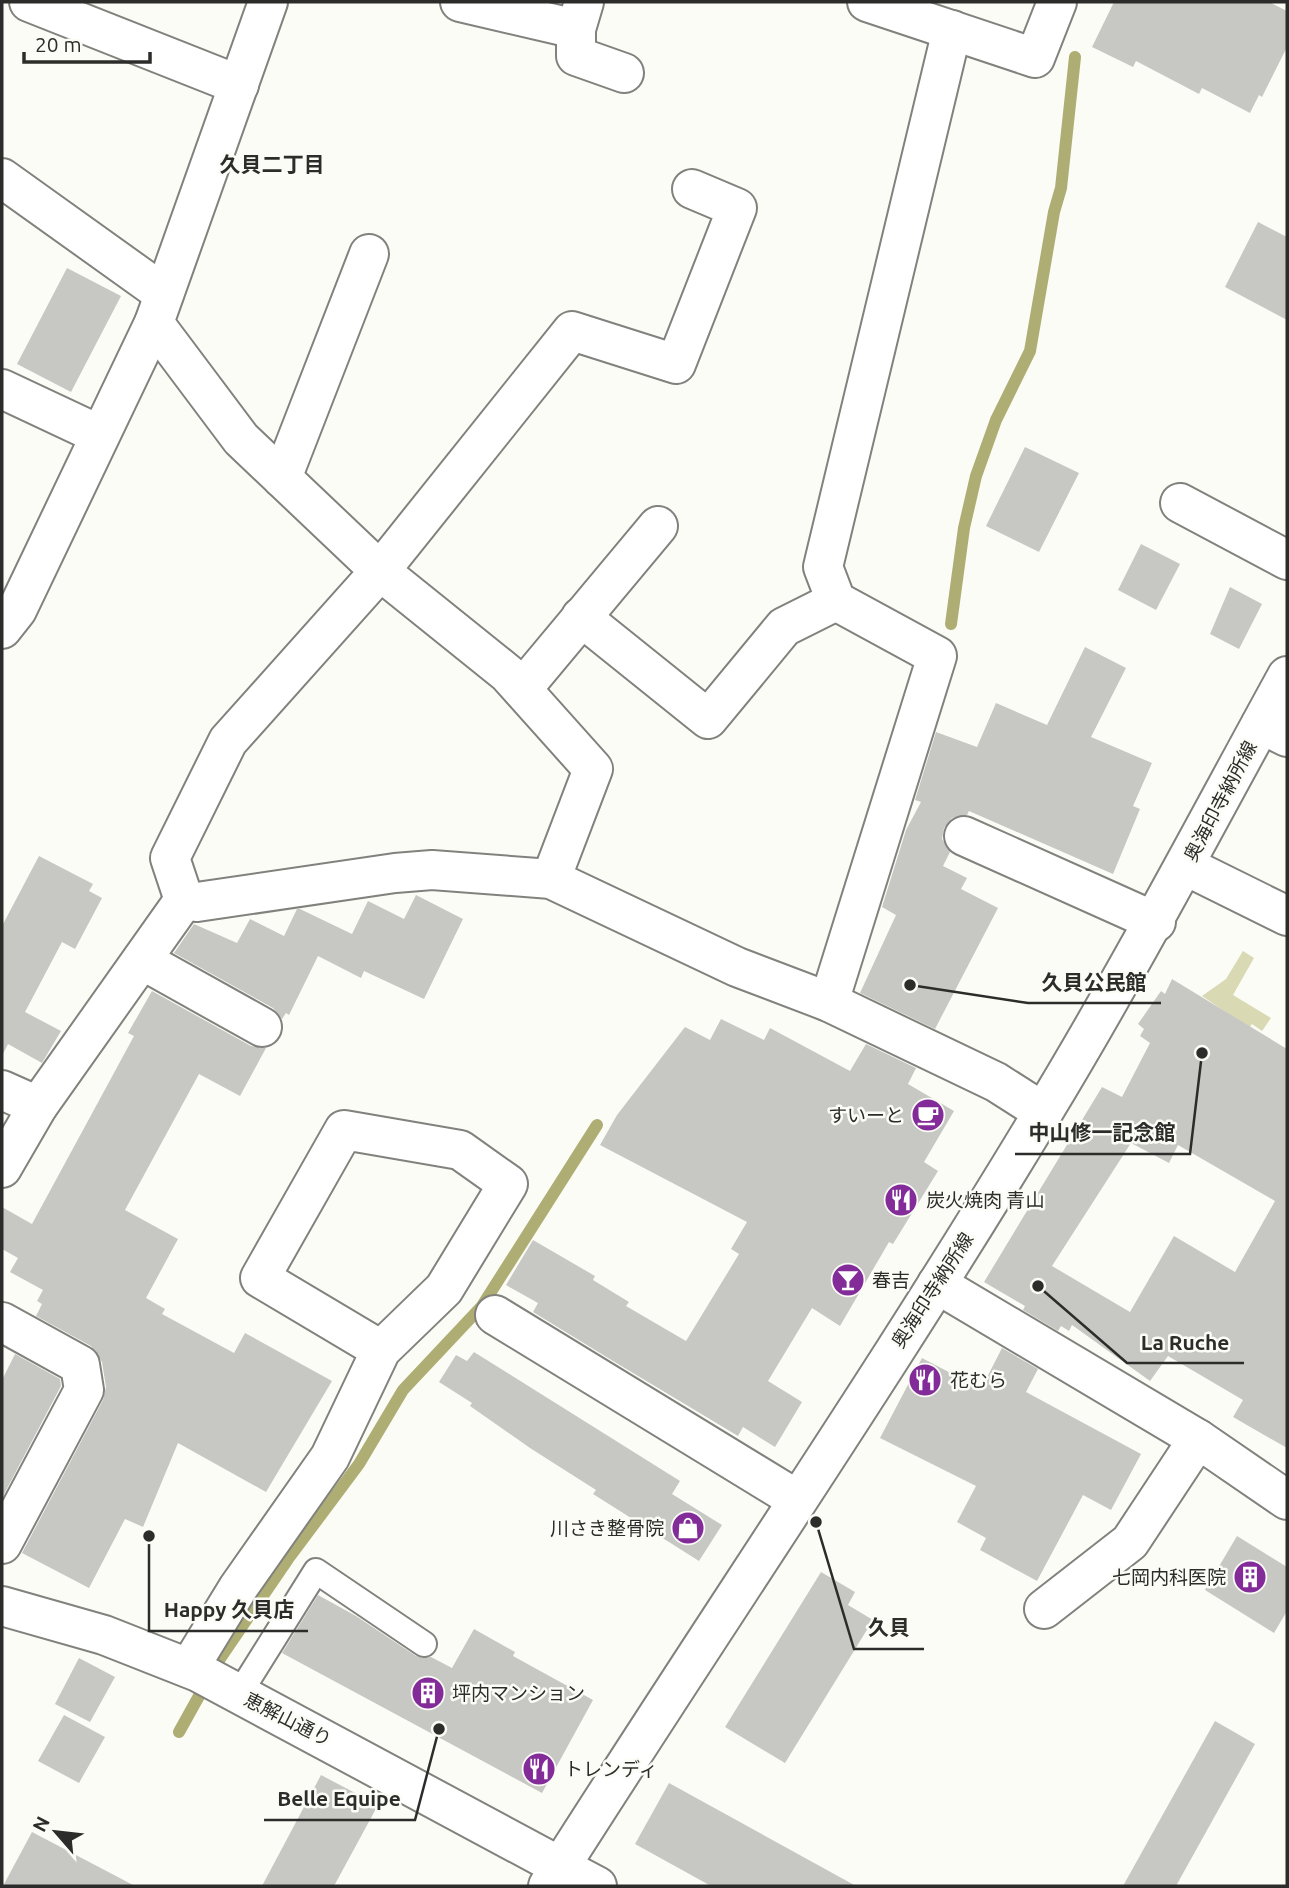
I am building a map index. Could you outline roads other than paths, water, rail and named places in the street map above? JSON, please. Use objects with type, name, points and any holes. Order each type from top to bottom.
[{"type":"street","points":[[29,2],[239,85]]},
{"type":"street","points":[[2,629],[17,610],[159,309],[268,2]]},
{"type":"street","points":[[460,2],[580,15],[576,56],[624,73]]},
{"type":"street","points":[[867,2],[1035,58],[1056,2]]},
{"type":"street","points":[[829,1002],[937,656],[836,601],[823,567],[952,30]]},
{"type":"street","points":[[2,178],[159,309],[241,439],[380,571],[508,674],[593,769],[551,879]]},
{"type":"street","points":[[184,900],[170,858],[228,741],[380,571],[572,331],[676,364],[737,208],[692,188]]},
{"type":"street","points":[[282,478],[369,254]]},
{"type":"street","points":[[2,388],[100,435]]},
{"type":"street","points":[[1180,503],[1287,560]]},
{"type":"street","points":[[522,689],[658,526]]},
{"type":"street","points":[[581,617],[708,719],[784,627],[836,601]]},
{"type":"street","name":"奥海印寺納所線","points":[[554,1877],[937,1284],[1044,1112],[1186,866],[1274,731],[1287,676]]},
{"type":"street","points":[[964,836],[1156,922]]},
{"type":"street","points":[[1186,866],[1287,916]]},
{"type":"street","points":[[184,900],[197,902],[419,871],[551,879],[737,967],[829,1002],[996,1082],[1044,1112]]},
{"type":"street","points":[[2,1168],[38,1106],[184,900]]},
{"type":"street","points":[[142,960],[262,1027]]},
{"type":"street","points":[[2,1090],[38,1106]]},
{"type":"street","points":[[212,1680],[238,1588],[330,1457],[381,1350],[444,1289],[508,1184],[460,1150],[344,1130],[260,1278],[381,1350]]},
{"type":"street","points":[[937,1284],[1198,1438],[1287,1500]]},
{"type":"street","points":[[495,1315],[796,1499]]},
{"type":"street","points":[[2,1322],[80,1365],[84,1390],[2,1544]]},
{"type":"street","points":[[1044,1609],[1129,1542],[1198,1438]]},
{"type":"street","name":"恵解山通り","points":[[2,1606],[104,1635],[212,1680],[554,1877],[597,1886]]},
{"type":"lane","points":[[212,1680],[316,1571],[424,1644]]},
{"type":"waterway","points":[[951,624],[964,528],[976,476],[996,420],[1030,351],[1054,212],[1061,188],[1075,57]]},
{"type":"waterway","points":[[179,1732],[219,1660],[288,1559],[359,1464],[403,1390],[482,1306],[597,1125]]},
{"type":"place","name":"久貝公民館","points":[[910,985]]},
{"type":"place","name":"中山修一記念館","points":[[1202,1053]]},
{"type":"place","name":"すいーと","points":[[928,1115]]},
{"type":"place","name":"炭火焼肉 青山","points":[[901,1200]]},
{"type":"place","name":"春吉","points":[[848,1280]]},
{"type":"place","name":"La Ruche","points":[[1038,1286]]},
{"type":"place","name":"花むら","points":[[925,1380]]},
{"type":"place","name":"久貝","points":[[816,1522]]},
{"type":"place","name":"川さき整骨院","points":[[688,1528]]},
{"type":"place","name":"Happy 久貝店","points":[[149,1536]]},
{"type":"place","name":"七岡内科医院","points":[[1250,1577]]},
{"type":"place","name":"坪内マンション","points":[[428,1693]]},
{"type":"place","name":"Belle Equipe","points":[[439,1729]]},
{"type":"place","name":"トレンディ","points":[[539,1769]]},
{"type":"district","name":"久貝二丁目","points":[[272,165]]}]
